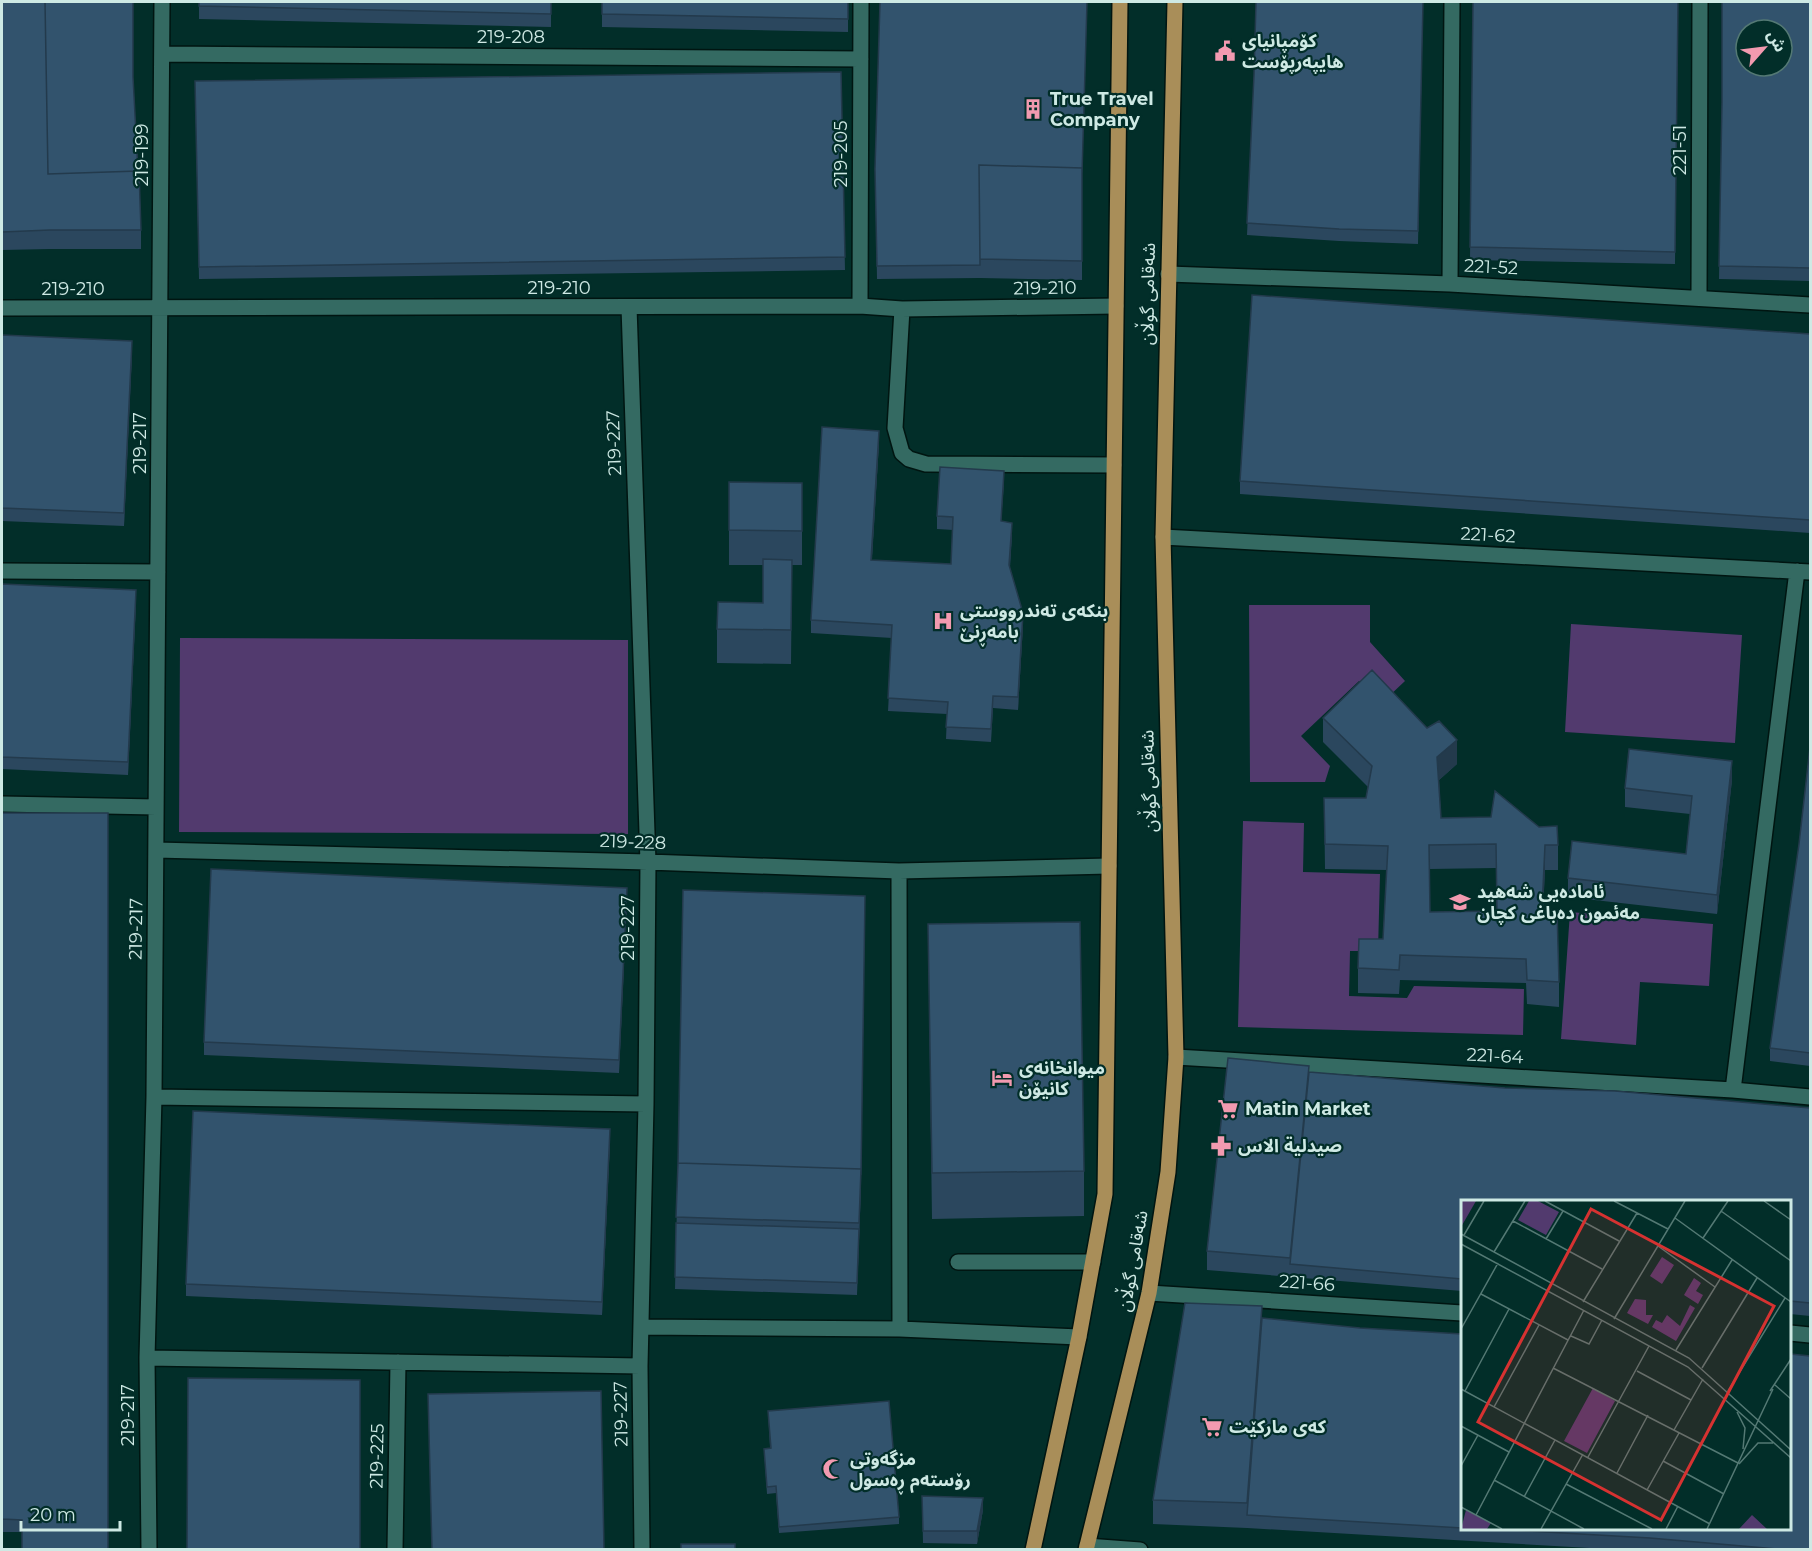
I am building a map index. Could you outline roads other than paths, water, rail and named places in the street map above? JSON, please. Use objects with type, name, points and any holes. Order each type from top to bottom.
[{"type":"main road","name":"شەقامی گوڵان","points":[[1033,1550],[1079,1337],[1105,1194],[1120,2]]},
{"type":"main road","name":"شەقامی گوڵان","points":[[1086,1548],[1149,1293],[1168,1172],[1176,1057],[1162,537],[1175,2]]},
{"type":"street","name":"219-199","points":[[160,308],[162,2]]},
{"type":"street","name":"219-205","points":[[860,306],[861,2]]},
{"type":"street","points":[[1450,284],[1452,2]]},
{"type":"street","name":"221-51","points":[[1699,298],[1700,2]]},
{"type":"street","name":"219-208","points":[[162,54],[861,59]]},
{"type":"street","name":"221-52","points":[[1168,274],[1450,284],[1810,305]]},
{"type":"street","name":"219-210","points":[[2,308],[860,306],[902,309],[1116,306]]},
{"type":"street","name":"219-227","points":[[629,307],[648,862],[646,1104],[640,1366],[642,1550]]},
{"type":"street","name":"219-217","points":[[148,1550],[147,1358],[154,1097],[160,308]]},
{"type":"street","points":[[902,309],[895,428],[902,453],[909,459],[926,464],[1114,465]]},
{"type":"street","name":"221-62","points":[[1162,537],[1804,571]]},
{"type":"street","points":[[2,571],[158,572]]},
{"type":"street","points":[[1732,1090],[1804,571]]},
{"type":"street","points":[[2,804],[156,807]]},
{"type":"street","name":"219-228","points":[[156,850],[648,862],[900,871],[1109,867]]},
{"type":"street","points":[[900,871],[900,1329]]},
{"type":"street","name":"221-64","points":[[1176,1057],[1732,1090],[1810,1097]]},
{"type":"street","points":[[154,1097],[646,1104]]},
{"type":"street","points":[[958,1262],[1092,1262]]},
{"type":"street","name":"221-66","points":[[1149,1293],[1461,1313]]},
{"type":"street","points":[[641,1327],[900,1329],[1079,1337]]},
{"type":"street","points":[[1791,1333],[1810,1335]]},
{"type":"street","points":[[147,1358],[640,1366]]},
{"type":"street","name":"219-225","points":[[395,1550],[398,1362]]},
{"type":"street","points":[[1086,1548],[1140,1550]]},
{"type":"place","name":"کۆمپانیای هایپەرپۆست","points":[[1225,51]]},
{"type":"place","name":"True Travel Company","points":[[1033,109]]},
{"type":"place","name":"بنکەی تەندرووستی بامەڕنێ","points":[[943,621]]},
{"type":"place","name":"ئامادەیی شەهید مەئمون دەباغی کچان","points":[[1460,902]]},
{"type":"place","name":"میوانخانەی کانیۆن","points":[[1002,1078]]},
{"type":"place","name":"Matin Market","points":[[1228,1109]]},
{"type":"place","name":"صيدلية الاس","points":[[1221,1146]]},
{"type":"place","name":"کەی مارکێت","points":[[1212,1427]]},
{"type":"place","name":"مزگەوتی رۆستەم ڕەسول","points":[[833,1469]]}]
